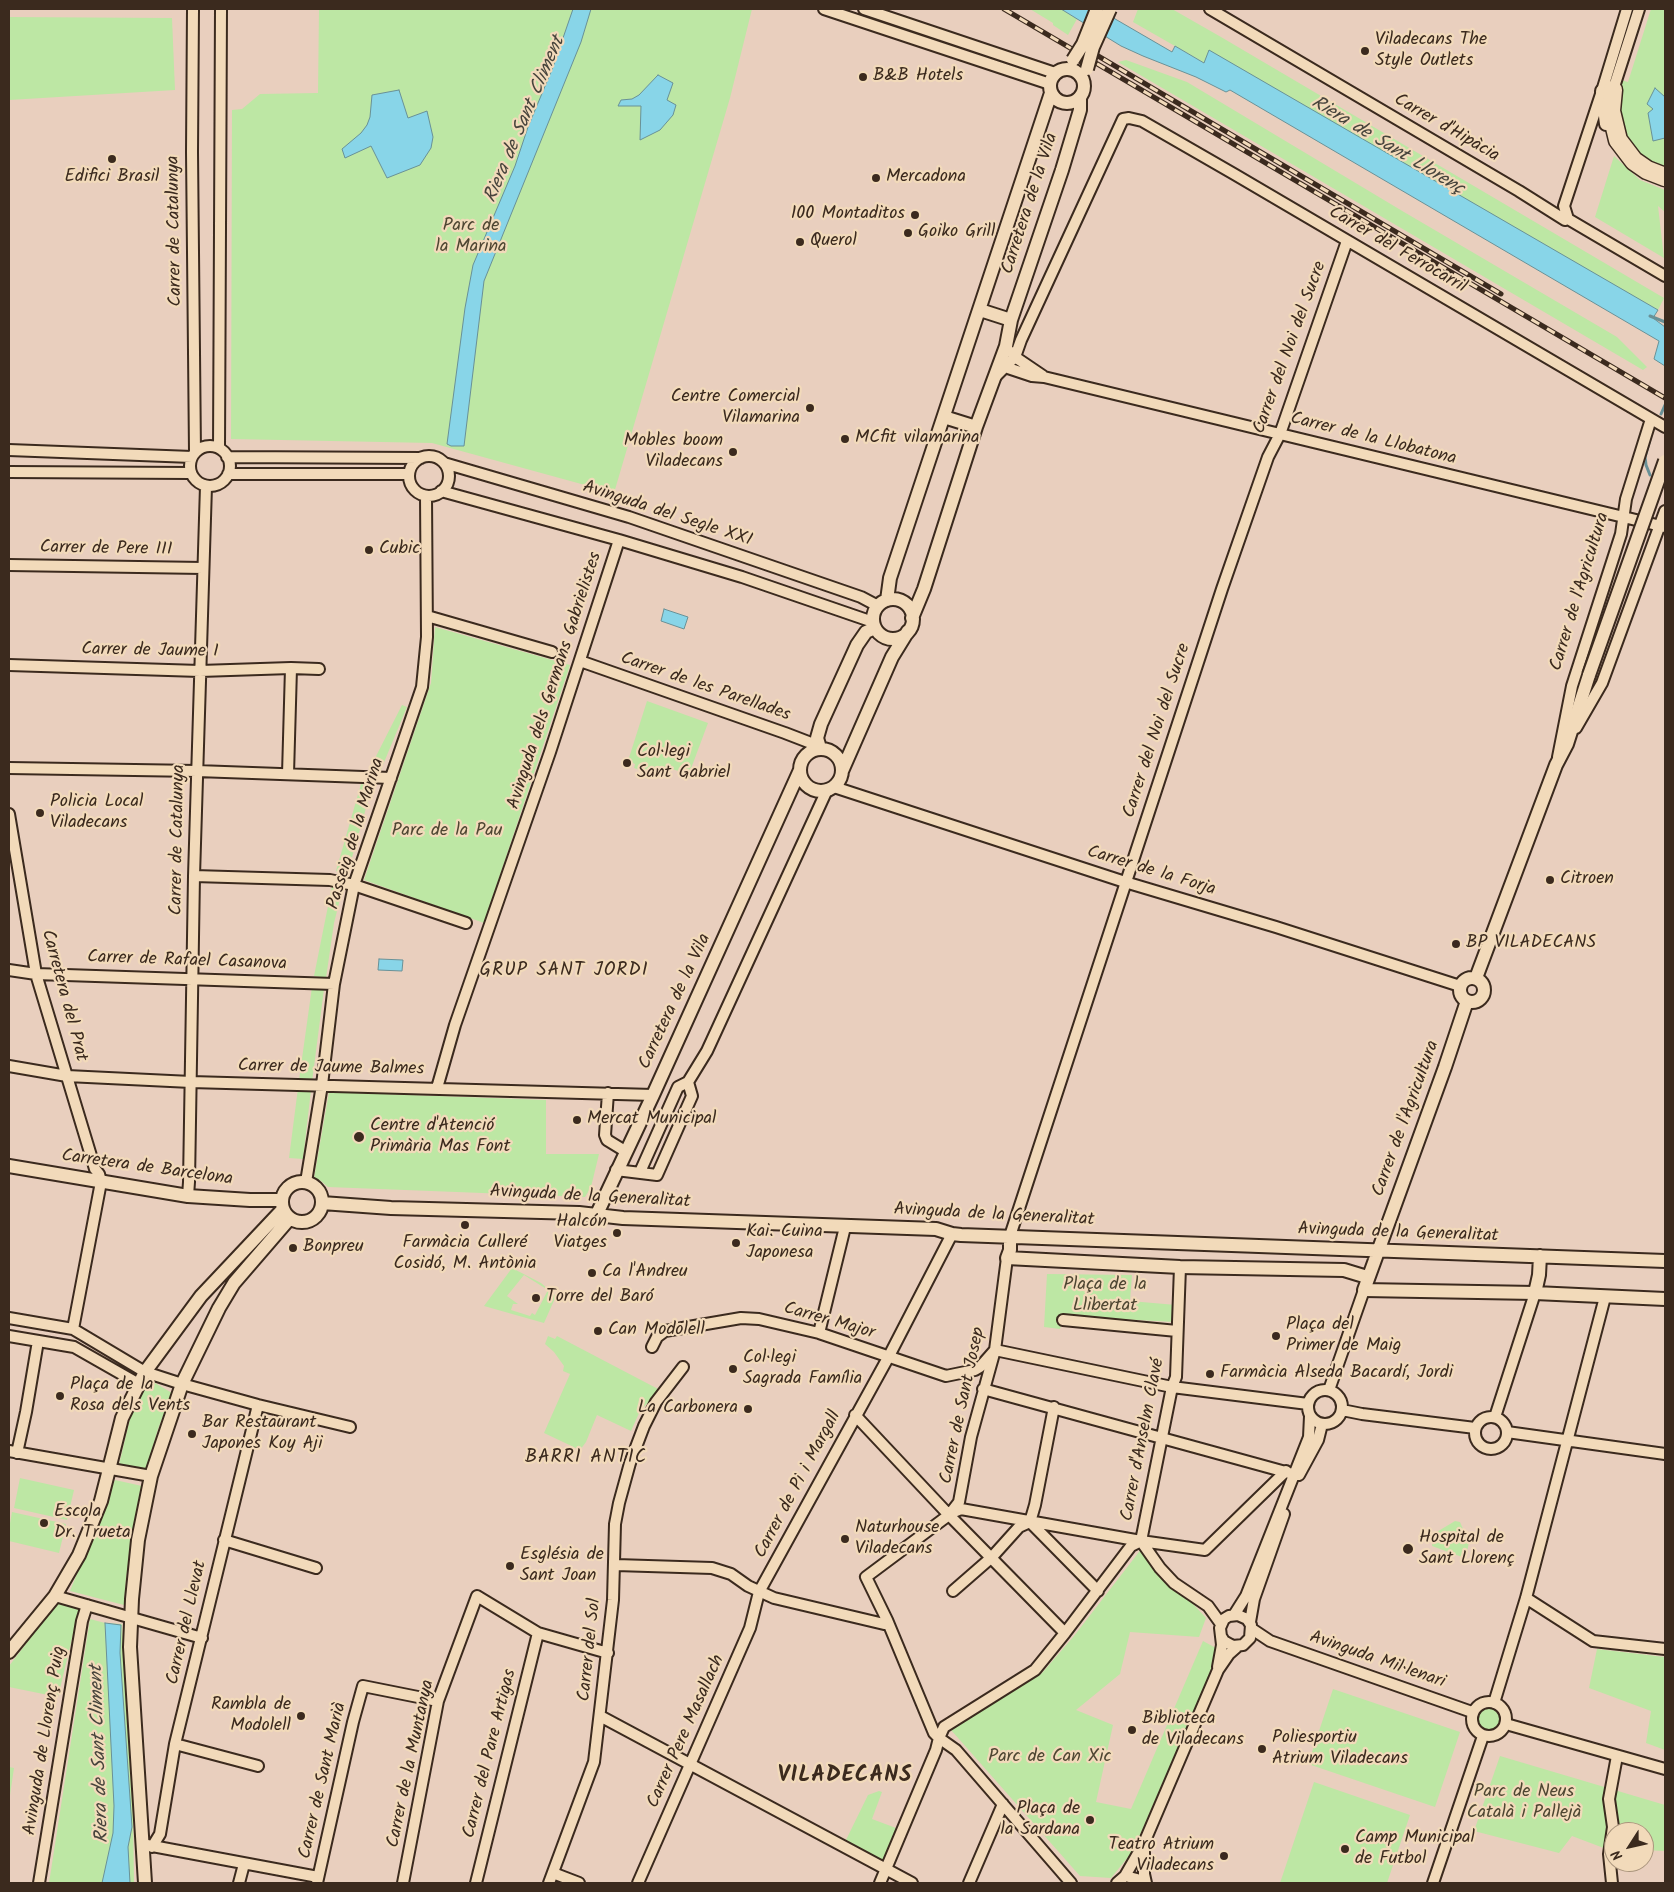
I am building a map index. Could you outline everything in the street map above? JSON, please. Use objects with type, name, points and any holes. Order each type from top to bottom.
[{"type":"highway","points":[[1608,91],[1618,140],[1634,161],[1647,170],[1665,176]]},
{"type":"street","name":"Carrer de Catalunya","points":[[193,9],[193,454]]},
{"type":"street","points":[[193,454],[189,467],[195,480],[206,486],[219,484],[228,474],[230,466],[227,457],[219,448],[221,9]]},
{"type":"street","points":[[824,9],[1052,83]]},
{"type":"street","points":[[864,9],[1052,83],[1058,100],[1064,103],[1075,102],[1080,98],[1084,90],[1084,82],[1093,48],[1110,9]]},
{"type":"street","points":[[1052,83],[1070,64],[1083,42],[1097,9]]},
{"type":"street","name":"Carrer d'Hipàcia","points":[[1210,9],[1533,199],[1565,220],[1568,219],[1665,276]]},
{"type":"street","points":[[1627,9],[1608,91],[1607,128],[1619,155],[1640,174],[1665,185]]},
{"type":"street","points":[[1568,219],[1564,206],[1639,9]]},
{"type":"street","points":[[1070,64],[1079,73],[1084,82]]},
{"type":"street","name":"Carretera de la Vila","points":[[882,603],[980,310],[1052,83]]},
{"type":"street","name":"Carretera de la Vila","points":[[912,618],[924,589],[976,427],[1006,346],[1011,320],[1062,170],[1080,110],[1080,98]]},
{"type":"street","name":"Carrer del Ferrocarril","points":[[1015,357],[1021,340],[1123,119],[1142,121],[1651,419]]},
{"type":"street","points":[[1533,199],[1555,207],[1566,201]]},
{"type":"street","name":"Carrer del Noi del Sucre","points":[[1010,1236],[1222,589],[1268,457],[1280,434],[1347,241]]},
{"type":"street","points":[[980,310],[1011,320]]},
{"type":"street","name":"Carrer de la Llobatona","points":[[1006,346],[1015,357],[1044,376]]},
{"type":"street","points":[[994,378],[1015,357]]},
{"type":"street","name":"Carrer de la Llobatona","points":[[1004,367],[1032,376],[1044,376],[1662,526]]},
{"type":"street","points":[[944,418],[976,427]]},
{"type":"street","points":[[1651,419],[1665,427]]},
{"type":"street","name":"Carrer de l'Agricultura","points":[[1556,765],[1572,686],[1621,534],[1626,499],[1651,419]]},
{"type":"street","points":[[9,450],[193,454],[204,447],[219,448]]},
{"type":"street","points":[[227,457],[435,458],[444,463],[448,470],[448,478],[446,486],[441,492],[432,496],[418,493],[410,481],[409,474],[414,463],[421,458]]},
{"type":"street","name":"Carrer de l'Agricultura","points":[[1567,744],[1589,675],[1665,461]]},
{"type":"street","name":"Avinguda del Segle XXI","points":[[444,463],[629,517],[861,598],[882,603]]},
{"type":"street","points":[[9,472],[191,473]]},
{"type":"street","points":[[228,474],[409,474]]},
{"type":"street","name":"Carrer de Catalunya","points":[[188,1196],[194,876],[206,486]]},
{"type":"street","name":"Avinguda del Segle XXI","points":[[441,492],[619,540],[742,577],[874,625]]},
{"type":"street","name":"Passeig de la Marina","points":[[306,1182],[322,1085],[334,984],[354,885],[422,687],[427,637],[426,496]]},
{"type":"street","name":"Carrer de l'Agricultura","points":[[1476,978],[1556,765],[1602,683],[1662,526],[1665,511]]},
{"type":"street","name":"Avinguda dels Germans Gabrielistes","points":[[437,1088],[456,1025],[550,752],[619,540]]},
{"type":"street","name":"Carrer de Pere III","points":[[9,565],[203,568]]},
{"type":"street","points":[[640,1172],[678,1087],[688,1082],[707,1051],[830,788],[839,781],[892,657],[908,631],[912,618],[910,610],[904,603],[896,600],[882,603],[874,613],[874,625],[883,636],[894,639],[908,631]]},
{"type":"street","points":[[427,616],[552,652]]},
{"type":"street","points":[[818,749],[817,738],[831,701],[857,645],[866,632],[874,625]]},
{"type":"street","name":"Carrer de les Parellades","points":[[580,661],[794,736],[811,743],[818,749]]},
{"type":"street","name":"Carrer de Jaume I","points":[[9,666],[200,671],[318,669]]},
{"type":"street","points":[[288,774],[290,668]]},
{"type":"street","points":[[830,788],[819,790],[810,788],[804,782],[800,770],[805,756],[818,749],[828,750],[836,754],[841,762],[842,771]]},
{"type":"street","points":[[9,768],[197,771],[391,778]]},
{"type":"street","name":"Carretera de la Vila","points":[[596,1216],[800,770]]},
{"type":"street","points":[[786,802],[810,788]]},
{"type":"street","name":"Carrer de la Forja","points":[[830,788],[1460,986]]},
{"type":"street","name":"Carretera del Prat","points":[[9,814],[36,974],[95,1169],[99,1174],[101,1182]]},
{"type":"street","points":[[194,876],[330,880],[354,885],[466,923]]},
{"type":"street","name":"Carrer de Rafael Casanova","points":[[9,970],[36,974],[334,984]]},
{"type":"street","points":[[1468,978],[1476,978],[1482,983],[1483,994],[1475,1002],[1467,1001],[1462,996],[1460,986],[1468,978]]},
{"type":"street","name":"Carrer de l'Agricultura","points":[[1364,1290],[1467,1001]]},
{"type":"street","name":"Carrer de Jaume Balmes","points":[[9,1066],[67,1076],[191,1082],[653,1094]]},
{"type":"street","points":[[616,1170],[657,1174],[692,1096],[688,1082]]},
{"type":"street","points":[[608,1093],[605,1135],[607,1140],[626,1151]]},
{"type":"street","name":"Carretera de Barcelona","points":[[9,1166],[188,1196],[250,1200],[285,1209]]},
{"type":"street","points":[[73,1329],[101,1182]]},
{"type":"street","points":[[145,1883],[148,1846],[130,1646],[138,1540],[150,1476],[182,1384],[225,1296],[285,1209],[283,1194],[290,1186],[299,1182],[306,1182],[317,1190],[322,1203],[318,1213],[310,1220],[300,1222],[285,1209]]},
{"type":"street","name":"Avinguda de la Generalitat","points":[[322,1203],[391,1208],[579,1213],[596,1216],[936,1229],[952,1234],[1665,1261]]},
{"type":"street","points":[[9,1652],[55,1596],[72,1569],[87,1538],[101,1501],[122,1418],[138,1384],[202,1296],[285,1209]]},
{"type":"street","points":[[819,1333],[845,1227]]},
{"type":"street","name":"Carrer de Pi i Margall","points":[[759,1592],[888,1356],[952,1234]]},
{"type":"street","points":[[1010,1236],[1010,1252],[1007,1258],[1180,1267],[1344,1270],[1368,1277]]},
{"type":"street","points":[[1496,1417],[1535,1293],[1539,1275],[1540,1256]]},
{"type":"street","name":"Carrer de Sant Josep","points":[[886,1622],[866,1577],[949,1515],[960,1502],[971,1437],[994,1350],[1007,1258]]},
{"type":"street","name":"Carrer d'Anselm Clavé","points":[[939,1738],[944,1726],[1035,1670],[1098,1591],[1130,1546],[1141,1541],[1176,1376],[1180,1267]]},
{"type":"street","points":[[1329,1390],[1364,1290],[1535,1293],[1665,1299]]},
{"type":"street","points":[[1494,1703],[1526,1598],[1605,1297]]},
{"type":"street","points":[[9,1318],[73,1329],[146,1372],[182,1384],[350,1427]]},
{"type":"street","name":"Carrer Major","points":[[652,1348],[657,1337],[665,1330],[740,1318],[760,1320],[819,1333],[946,1376],[975,1370],[980,1367],[994,1350]]},
{"type":"street","points":[[1063,1320],[1177,1331]]},
{"type":"street","points":[[9,1336],[74,1347],[138,1384]]},
{"type":"street","points":[[38,1342],[26,1412],[13,1452],[150,1476]]},
{"type":"street","points":[[994,1350],[1172,1388],[1308,1404]]},
{"type":"street","name":"Carrer del Sol","points":[[551,1878],[594,1762],[608,1653],[616,1565],[615,1524],[619,1503],[630,1463],[644,1426],[656,1402],[683,1367]]},
{"type":"street","points":[[983,1389],[1289,1472]]},
{"type":"street","points":[[1218,1670],[1222,1645],[1221,1624],[1224,1619],[1234,1614],[1246,1596],[1289,1472],[1308,1437],[1310,1416],[1308,1404],[1310,1399],[1318,1391],[1329,1390],[1334,1392],[1341,1400],[1342,1410],[1337,1420],[1333,1423],[1317,1423],[1310,1416]]},
{"type":"street","name":"Carrer del Llevat","points":[[148,1846],[160,1834],[175,1744],[258,1405]]},
{"type":"street","points":[[1030,1522],[1054,1408]]},
{"type":"street","points":[[1342,1410],[1475,1428]]},
{"type":"street","points":[[855,1415],[949,1515],[1065,1633]]},
{"type":"street","points":[[1496,1417],[1504,1423],[1507,1432],[1505,1441],[1500,1446],[1491,1449],[1482,1447],[1476,1440],[1475,1428],[1481,1419],[1496,1417]]},
{"type":"street","points":[[1248,1641],[1254,1599],[1271,1548],[1300,1472],[1318,1440],[1322,1424]]},
{"type":"street","points":[[1507,1432],[1665,1454]]},
{"type":"street","points":[[949,1515],[961,1509],[1141,1541],[1205,1550],[1289,1472]]},
{"type":"street","points":[[953,1591],[992,1557],[1019,1526],[1030,1522]]},
{"type":"street","points":[[1030,1522],[1098,1591]]},
{"type":"street","points":[[224,1540],[316,1568]]},
{"type":"street","points":[[1141,1541],[1160,1568],[1174,1583],[1208,1606],[1221,1624]]},
{"type":"street","points":[[616,1565],[712,1568],[736,1576],[759,1592],[774,1598],[886,1622],[934,1733],[956,1750],[1071,1883]]},
{"type":"street","name":"Carrer Pere Masallach","points":[[638,1883],[750,1628],[759,1592]]},
{"type":"street","points":[[55,1596],[202,1638]]},
{"type":"street","name":"Carrer de la Muntanya","points":[[403,1883],[438,1701],[477,1596],[538,1633]]},
{"type":"street","points":[[1526,1598],[1593,1641],[1665,1649]]},
{"type":"street","name":"Avinguda de Llorenç Puig","points":[[39,1883],[82,1621],[87,1605]]},
{"type":"street","points":[[1234,1614],[1243,1616],[1251,1626],[1270,1641]]},
{"type":"street","points":[[538,1633],[608,1653]]},
{"type":"street","name":"Carrer del Pare Artigas","points":[[476,1883],[538,1633]]},
{"type":"street","points":[[1221,1636],[1228,1644],[1238,1646]]},
{"type":"street","points":[[1120,1880],[1144,1843],[1218,1670],[1229,1654],[1238,1646],[1248,1641],[1270,1641]]},
{"type":"street","name":"Avinguda Mil·lenari","points":[[1270,1641],[1472,1712]]},
{"type":"street","name":"Carrer de Sant Marià","points":[[317,1880],[353,1722],[364,1686],[438,1701]]},
{"type":"street","points":[[1482,1703],[1494,1703],[1504,1711],[1506,1724],[1502,1732],[1489,1737],[1483,1736],[1475,1731],[1472,1726],[1472,1712],[1476,1706],[1482,1703]]},
{"type":"street","points":[[600,1716],[912,1883]]},
{"type":"street","points":[[1506,1724],[1665,1769]]},
{"type":"street","points":[[1433,1883],[1483,1736]]},
{"type":"street","points":[[880,1883],[936,1750],[939,1738]]},
{"type":"street","points":[[175,1744],[258,1766]]},
{"type":"street","points":[[1612,1883],[1609,1854],[1613,1827],[1609,1799],[1617,1756]]},
{"type":"street","points":[[969,1883],[1003,1804]]},
{"type":"street","points":[[1144,1843],[1144,1874],[1146,1883]]},
{"type":"street","points":[[148,1846],[317,1880]]},
{"type":"street","points":[[239,1883],[244,1864]]},
{"type":"street","points":[[1056,1865],[1079,1883]]},
{"type":"street","points":[[551,1878],[580,1883]]},
{"type":"street","points":[[1108,1883],[1137,1879],[1141,1883]]},
{"type":"green space","name":"Parc de la Marina","points":[[319,9],[752,9],[730,98],[614,493],[432,443],[231,439],[232,110],[242,109],[260,94],[318,93]]},
{"type":"green space","points":[[1030,9],[1061,9],[1077,19],[1068,35]]},
{"type":"green space","points":[[1138,9],[1172,9],[1221,37],[1664,298],[1658,310],[1208,65],[1133,22]]},
{"type":"green space","points":[[1651,9],[1665,9],[1665,169],[1658,168],[1629,148],[1616,99],[1621,80],[1628,82]]},
{"type":"green space","points":[[9,17],[172,18],[175,90],[9,100]]},
{"type":"green space","points":[[1126,60],[1187,82],[1617,337],[1647,367],[1643,370],[1118,62]]},
{"type":"green space","points":[[1614,156],[1640,180],[1665,190],[1665,212],[1658,206],[1664,258],[1595,217]]},
{"type":"green space","name":"Parc de la Pau","points":[[435,627],[570,665],[484,923],[364,880],[431,683]]},
{"type":"green space","points":[[647,701],[708,723],[689,774],[661,766],[654,767],[652,774],[634,768],[635,764],[628,761]]},
{"type":"green space","points":[[402,705],[407,707],[380,772],[369,770]]},
{"type":"green space","points":[[361,784],[372,787],[347,875],[336,871]]},
{"type":"green space","points":[[332,886],[343,887],[334,923],[326,978],[314,976]]},
{"type":"green space","points":[[312,987],[324,989],[312,1082],[299,1080]]},
{"type":"green space","points":[[298,1088],[311,1090],[303,1159],[289,1158]]},
{"type":"green space","points":[[329,1092],[546,1100],[546,1154],[599,1154],[591,1187],[585,1197],[328,1187],[314,1178]]},
{"type":"green space","points":[[512,1268],[541,1283],[556,1296],[544,1323],[484,1306]],"holes":[[[524,1275],[548,1290],[535,1315],[532,1313],[530,1316],[511,1310],[513,1304],[518,1304],[507,1296]]]},
{"type":"green space","name":"Plaça de la Llibertat","points":[[1047,1274],[1132,1275],[1130,1301],[1176,1305],[1174,1322],[1064,1316],[1060,1329],[1044,1327]]},
{"type":"green space","points":[[548,1336],[555,1339],[557,1336],[660,1390],[640,1411],[631,1431],[597,1415],[586,1442],[580,1450],[544,1433],[570,1374],[563,1371],[564,1366],[554,1352],[545,1344]]},
{"type":"green space","points":[[150,1380],[172,1393],[158,1429],[144,1477],[118,1469],[132,1410]]},
{"type":"green space","points":[[20,1478],[74,1490],[67,1520],[14,1508]]},
{"type":"green space","points":[[115,1480],[142,1486],[126,1578],[124,1605],[70,1591]]},
{"type":"green space","points":[[12,1512],[66,1524],[59,1553],[9,1541]]},
{"type":"green space","points":[[1455,1521],[1460,1522],[1469,1543],[1466,1555],[1462,1557],[1432,1546],[1435,1533]]},
{"type":"green space","name":"Parc de Can Xic","points":[[1142,1548],[1206,1618],[1199,1637],[1130,1632],[1120,1674],[1076,1710],[1113,1725],[1096,1802],[1131,1809],[1203,1641],[1216,1648],[1210,1674],[1133,1851],[1111,1878],[1080,1876],[951,1730],[1042,1673],[1074,1636]]},
{"type":"green space","points":[[57,1603],[79,1609],[58,1697],[9,1687],[9,1666]]},
{"type":"green space","points":[[90,1619],[105,1623],[122,1624],[133,1816],[134,1883],[49,1883]]},
{"type":"green space","points":[[1597,1649],[1665,1657],[1665,1750],[1646,1743],[1651,1711],[1589,1688]]},
{"type":"green space","points":[[1333,1689],[1460,1732],[1435,1807],[1308,1764]]},
{"type":"green space","points":[[1488,1706],[1497,1710],[1501,1719],[1497,1728],[1488,1732],[1479,1728],[1475,1719],[1479,1710]]},
{"type":"green space","name":"Parc de Neus Català i Pallejà","points":[[1500,1756],[1665,1805],[1665,1851],[1654,1850],[1654,1822],[1604,1822],[1604,1848],[1572,1836],[1559,1853],[1474,1831]]},
{"type":"green space","points":[[9,1767],[14,1768],[9,1802]]},
{"type":"green space","name":"Camp Municipal de Futbol","points":[[1314,1782],[1410,1815],[1387,1883],[1280,1883]]},
{"type":"green space","points":[[879,1791],[882,1792],[872,1819],[896,1828],[883,1862],[845,1842],[868,1795]]},
{"type":"water","points":[[573,9],[591,9],[581,42],[484,281],[464,446],[451,446],[447,444],[465,308],[473,265],[515,166]]},
{"type":"water","points":[[1061,9],[1098,9],[1172,52],[1175,46],[1204,63],[1209,50],[1658,310],[1653,318],[1665,327],[1665,366],[1654,359],[1659,341],[1230,90],[1226,92],[1196,77],[1121,46]]},
{"type":"water","points":[[658,75],[673,83],[667,100],[676,105],[673,115],[660,130],[640,140],[641,106],[618,106],[621,100],[632,99],[639,95]]},
{"type":"water","points":[[1655,88],[1665,97],[1665,138],[1653,141],[1648,113],[1653,109],[1647,104]]},
{"type":"water","points":[[399,90],[408,118],[427,111],[433,137],[431,148],[420,165],[387,178],[371,146],[345,158],[342,149],[361,133],[367,125],[370,117],[372,95]]},
{"type":"water","points":[[664,609],[688,617],[684,629],[661,621]]},
{"type":"water","points":[[379,959],[403,960],[402,971],[378,970]]},
{"type":"water","points":[[105,1623],[121,1625],[120,1653],[132,1827],[128,1847],[130,1883],[102,1883],[113,1833],[114,1806]]},
{"type":"waterway","points":[[1650,316],[1665,322]]},
{"type":"waterway","points":[[1661,414],[1665,405]]},
{"type":"waterway","points":[[1650,439],[1645,457],[1650,475]]},
{"type":"railway","points":[[1004,9],[1665,398]]},
{"type":"railway","points":[[1088,50],[1501,294]]},
{"type":"place","name":"Viladecans The Style Outlets","points":[[1365,51]]},
{"type":"place","name":"B&B Hotels","points":[[863,77]]},
{"type":"place","name":"Edifici Brasil","points":[[112,159]]},
{"type":"place","name":"Mercadona","points":[[876,178]]},
{"type":"place","name":"100 Montaditos","points":[[915,215]]},
{"type":"place","name":"Goiko Grill","points":[[908,233]]},
{"type":"place","name":"Querol","points":[[800,242]]},
{"type":"place","name":"Centre Comercial Vilamarina","points":[[810,408]]},
{"type":"place","name":"MCfit vilamarina","points":[[845,439]]},
{"type":"place","name":"Mobles boom Viladecans","points":[[733,452]]},
{"type":"place","name":"Cubic","points":[[369,550]]},
{"type":"place","name":"Col·legi Sant Gabriel","points":[[627,763]]},
{"type":"place","name":"Policia Local Viladecans","points":[[40,813]]},
{"type":"place","name":"Citroen","points":[[1550,880]]},
{"type":"place","name":"BP VILADECANS","points":[[1456,944]]},
{"type":"place","name":"Mercat Municipal","points":[[577,1120]]},
{"type":"place","name":"Centre d'Atenció Primària Mas Font","points":[[359,1137]]},
{"type":"place","name":"Farmàcia Culleré Cosidó, M. Antònia","points":[[465,1225]]},
{"type":"place","name":"Halcón Viatges","points":[[617,1233]]},
{"type":"place","name":"Kai. Cuina Japonesa","points":[[736,1243]]},
{"type":"place","name":"Bonpreu","points":[[293,1248]]},
{"type":"place","name":"Ca l'Andreu","points":[[592,1273]]},
{"type":"place","name":"Torre del Baró","points":[[536,1298]]},
{"type":"place","name":"Can Modolell","points":[[598,1331]]},
{"type":"place","name":"Plaça del Primer de Maig","points":[[1276,1336]]},
{"type":"place","name":"Col·legi Sagrada Família","points":[[733,1369]]},
{"type":"place","name":"Farmàcia Alseda Bacardí, Jordi","points":[[1210,1374]]},
{"type":"place","name":"Plaça de la Rosa dels Vents","points":[[60,1396]]},
{"type":"place","name":"La Carbonera","points":[[748,1409]]},
{"type":"place","name":"Bar Restaurant Japones Koy Aji","points":[[192,1434]]},
{"type":"place","name":"Escola Dr. Trueta","points":[[44,1523]]},
{"type":"place","name":"Naturhouse Viladecans","points":[[845,1539]]},
{"type":"place","name":"Hospital de Sant Llorenç","points":[[1408,1549]]},
{"type":"place","name":"Església de Sant Joan","points":[[510,1566]]},
{"type":"place","name":"Rambla de Modolell","points":[[301,1716]]},
{"type":"place","name":"Biblioteca de Viladecans","points":[[1132,1730]]},
{"type":"place","name":"Poliesportiu Atrium Viladecans","points":[[1262,1749]]},
{"type":"place","name":"Plaça de la Sardana","points":[[1090,1820]]},
{"type":"place","name":"Camp Municipal de Futbol","points":[[1345,1849]]},
{"type":"place","name":"Teatro Atrium Viladecans","points":[[1224,1856]]},
{"type":"district","name":"GRUP SANT JORDI","points":[[564,972]]},
{"type":"district","name":"BARRI ANTIC","points":[[586,1459]]},
{"type":"district","name":"VILADECANS","points":[[845,1777]]},
{"type":"water label","name":"Riera de Sant Climent","points":[[526,120]]},
{"type":"water label","name":"Riera de Sant Llorenç","points":[[1387,147]]},
{"type":"water label","name":"Riera de Sant Climent","points":[[101,1754]]}]
